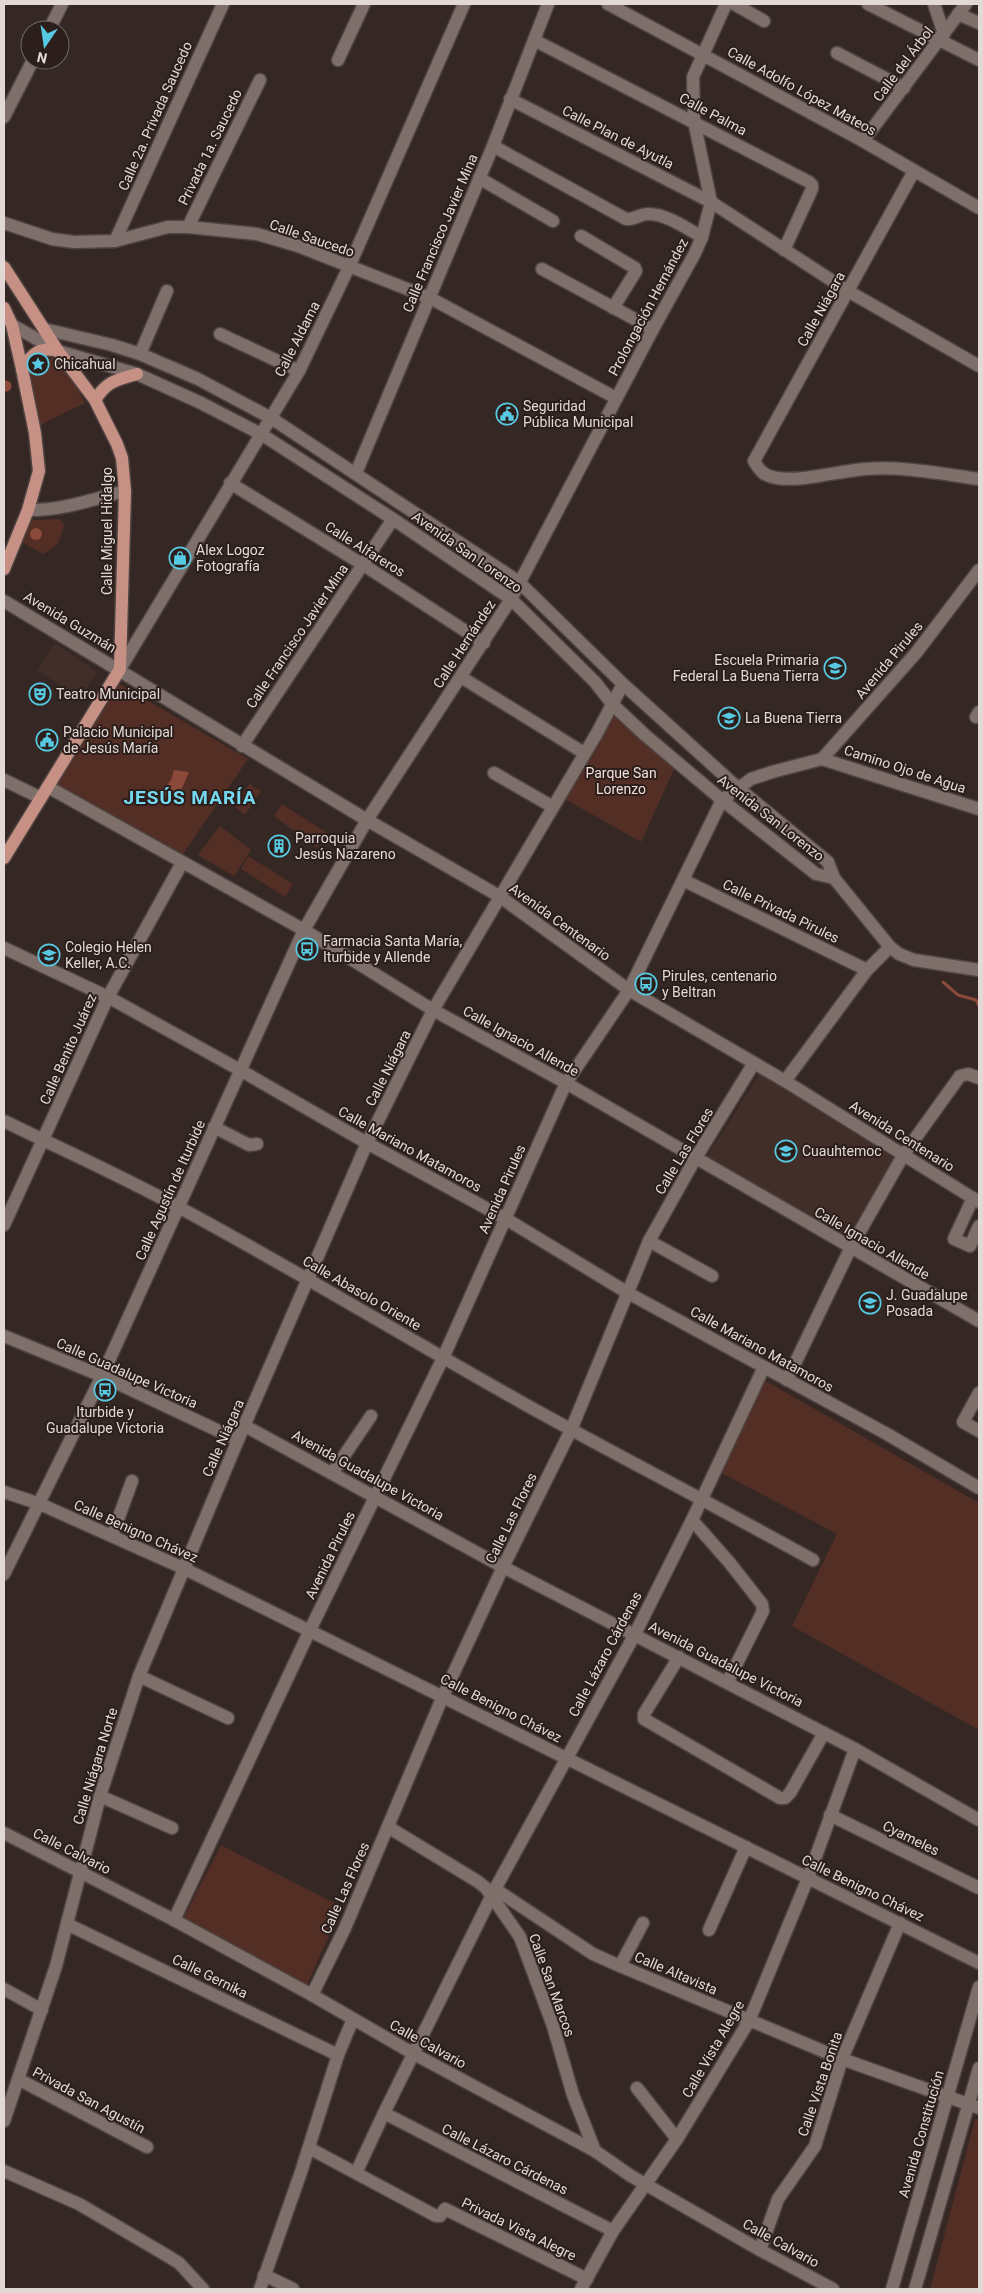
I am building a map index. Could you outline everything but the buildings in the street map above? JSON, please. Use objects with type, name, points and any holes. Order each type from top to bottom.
[{"type":"main road","name":"Calle Miguel Hidalgo","points":[[4,267],[58,351],[95,400],[122,458],[125,491],[120,669]]},
{"type":"main road","points":[[4,309],[19,316],[25,312],[28,305]]},
{"type":"main road","points":[[4,309],[12,325],[22,369],[35,433],[39,472],[28,510],[4,569]]},
{"type":"main road","points":[[22,369],[37,351],[49,349],[58,351]]},
{"type":"main road","points":[[95,400],[103,387],[114,380],[138,374]]},
{"type":"main road","points":[[4,858],[120,669]]},
{"type":"street","points":[[54,20],[62,4]]},
{"type":"street","name":"Calle 2a. Privada Saucedo","points":[[115,241],[223,4]]},
{"type":"street","points":[[338,60],[364,4]]},
{"type":"street","name":"Calle Aldama","points":[[120,669],[299,371],[350,267],[464,4]]},
{"type":"street","name":"Calle Francisco Javier Mina","points":[[356,473],[493,146],[548,4]]},
{"type":"street","name":"Calle Adolfo López Mateos","points":[[608,4],[703,53],[979,208]]},
{"type":"street","points":[[711,202],[694,121],[693,77],[726,4]]},
{"type":"street","points":[[734,4],[764,21]]},
{"type":"street","points":[[868,4],[941,38],[979,60]]},
{"type":"street","points":[[934,4],[941,38]]},
{"type":"street","points":[[962,9],[979,23]]},
{"type":"street","name":"Calle del Árbol","points":[[863,142],[962,9]]},
{"type":"street","name":"Calle Palma","points":[[534,40],[694,121],[812,185],[784,250]]},
{"type":"street","points":[[837,53],[904,88]]},
{"type":"street","points":[[4,117],[28,70]]},
{"type":"street","name":"Privada 1a. Saucedo","points":[[188,227],[260,80]]},
{"type":"street","name":"Calle Plan de Ayutla","points":[[510,99],[711,202],[848,291],[979,366]]},
{"type":"street","points":[[493,146],[626,219],[630,220],[642,214],[659,215],[702,237]]},
{"type":"street","name":"Calle Niágara","points":[[914,171],[754,461],[760,471],[766,476],[789,479],[866,469],[884,469],[979,479]]},
{"type":"street","points":[[479,178],[553,221]]},
{"type":"street","name":"Prolongación Hernández","points":[[616,398],[702,237],[711,202]]},
{"type":"street","name":"Calle Saucedo","points":[[4,223],[52,239],[74,242],[115,241],[168,227],[188,227],[257,234],[298,246],[430,298],[616,398]]},
{"type":"street","points":[[581,236],[635,268],[636,271],[613,308]]},
{"type":"street","points":[[542,269],[652,329]]},
{"type":"street","points":[[140,354],[167,291]]},
{"type":"street","name":"Avenida San Lorenzo","points":[[12,325],[58,351],[138,374],[201,403],[261,434],[393,519],[511,599],[595,682],[613,705],[645,735],[722,800],[816,874],[834,878]]},
{"type":"street","name":"Avenida San Lorenzo","points":[[44,328],[140,354],[198,379],[271,418],[519,582],[623,684],[738,788],[828,862],[834,878]]},
{"type":"street","points":[[220,334],[299,371]]},
{"type":"street","name":"Calle Hernández","points":[[367,820],[462,677],[511,599],[616,398]]},
{"type":"street","name":"Calle Alfareros","points":[[230,483],[484,642]]},
{"type":"street","points":[[28,510],[62,506],[125,491]]},
{"type":"street","name":"Calle Francisco Javier Mina","points":[[242,746],[393,519]]},
{"type":"street","name":"Avenida Pirules","points":[[174,1920],[310,1630],[443,1358],[566,1083],[629,990],[722,800],[751,779],[822,759],[916,653],[979,570]]},
{"type":"street","name":"Avenida Guzmán","points":[[4,601],[120,669]]},
{"type":"street","name":"Avenida Centenario","points":[[120,669],[242,746],[499,896],[629,990],[785,1081],[976,1200]]},
{"type":"street","points":[[462,677],[584,753]]},
{"type":"street","name":"Calle Niágara","points":[[184,1568],[367,1143],[433,1010],[613,705],[623,684]]},
{"type":"street","name":"Camino Ojo de Agua","points":[[822,759],[979,809]]},
{"type":"street","points":[[494,773],[553,806]]},
{"type":"street","points":[[4,780],[41,798]]},
{"type":"street","name":"Calle Ignacio Allende","points":[[48,787],[304,930],[433,1010],[566,1083],[979,1321]]},
{"type":"street","name":"Calle Agustín de Iturbide","points":[[4,1574],[102,1376],[304,930],[367,820]]},
{"type":"street","name":"Calle Benito Juárez","points":[[4,1225],[9,1201],[44,1140],[108,997],[182,863]]},
{"type":"street","points":[[834,878],[890,947],[899,954],[914,960],[979,970]]},
{"type":"street","name":"Calle Privada Pirules","points":[[683,880],[867,970]]},
{"type":"street","points":[[785,1081],[867,970],[890,947]]},
{"type":"street","name":"Calle Mariano Matamoros","points":[[4,948],[108,997],[240,1070],[367,1143],[506,1219],[628,1293],[979,1488]]},
{"type":"street","name":"Calle Las Flores","points":[[312,1995],[388,1827],[443,1696],[571,1430],[649,1241],[695,1159],[754,1063]]},
{"type":"street","points":[[787,1380],[851,1247],[904,1154],[960,1076],[968,1074],[979,1078]]},
{"type":"street","name":"Calle Abasolo Oriente","points":[[4,1121],[179,1207],[309,1279],[443,1358],[571,1430],[701,1497],[813,1560]]},
{"type":"street","points":[[214,1127],[249,1145],[256,1144]]},
{"type":"street","points":[[976,1200],[954,1240],[970,1246],[979,1226]]},
{"type":"street","points":[[649,1241],[712,1276]]},
{"type":"street","name":"Calle Guadalupe Victoria","points":[[4,1336],[102,1376],[238,1440]]},
{"type":"street","name":"Calle Lázaro Cárdenas","points":[[356,2173],[384,2113],[494,1894],[566,1758],[635,1634],[692,1520],[701,1497],[764,1367]]},
{"type":"street","points":[[979,1393],[963,1422],[979,1431]]},
{"type":"street","points":[[332,1472],[371,1416]]},
{"type":"street","name":"Avenida Guadalupe Victoria","points":[[245,1426],[376,1495],[504,1567],[856,1749],[979,1820]]},
{"type":"street","points":[[112,1536],[132,1480]]},
{"type":"street","name":"Calle Benigno Chávez","points":[[4,1492],[40,1504],[184,1568],[900,1922],[979,1963]]},
{"type":"street","points":[[692,1520],[729,1562],[762,1604],[763,1611],[728,1682]]},
{"type":"street","name":"Calle Niágara Norte","points":[[4,2121],[69,1925],[80,1872],[100,1796],[139,1676],[184,1568]]},
{"type":"street","points":[[680,1657],[644,1714],[644,1719],[780,1798],[786,1798],[790,1793],[824,1732]]},
{"type":"street","points":[[139,1676],[228,1718]]},
{"type":"street","name":"Calle Vista Alegre","points":[[584,2284],[612,2232],[677,2139],[749,2021],[808,1878],[856,1749]]},
{"type":"street","points":[[100,1796],[172,1828]]},
{"type":"street","name":"Cyameles","points":[[830,1815],[979,1888]]},
{"type":"street","name":"Calle San Marcos","points":[[388,1827],[478,1881],[494,1894],[520,1937],[532,1967],[553,2026],[573,2095],[594,2151]]},
{"type":"street","name":"Calle Calvario","points":[[4,1833],[174,1920],[312,1995],[414,2054],[594,2151],[760,2250],[834,2289]]},
{"type":"street","points":[[708,1930],[746,1847]]},
{"type":"street","name":"Calle Altavista","points":[[494,1894],[593,1954],[620,1966],[842,2059],[974,2105]]},
{"type":"street","name":"Calle Vista Bonita","points":[[760,2250],[778,2199],[815,2146],[842,2059],[900,1922]]},
{"type":"street","points":[[620,1966],[643,1924]]},
{"type":"street","name":"Calle Gernika","points":[[69,1925],[338,2055]]},
{"type":"street","name":"Avenida Constitución","points":[[892,2289],[979,1987]]},
{"type":"street","points":[[4,1989],[42,2010]]},
{"type":"street","points":[[260,2289],[309,2148],[338,2055],[353,2019]]},
{"type":"street","points":[[915,2289],[974,2105],[979,2068]]},
{"type":"street","name":"Privada San Agustín","points":[[18,2079],[147,2147]]},
{"type":"street","points":[[637,2088],[677,2139]]},
{"type":"street","name":"Calle Lázaro Cárdenas","points":[[384,2113],[612,2232]]},
{"type":"street","name":"Privada Vista Alegre","points":[[309,2148],[436,2216],[440,2216],[445,2209],[584,2284]]},
{"type":"street","points":[[4,2171],[79,2204],[166,2255],[178,2263],[203,2289]]},
{"type":"street","points":[[264,2274],[293,2289]]},
{"type":"shaded area","points":[[34,528],[38,528],[42,534],[38,540],[34,540],[30,536],[30,532]]},
{"type":"shaded area","points":[[55,643],[97,672],[80,699],[37,670]]},
{"type":"shaded area","points":[[174,770],[189,772],[180,793],[171,802],[162,791],[171,780]]},
{"type":"shaded area","points":[[760,1074],[897,1160],[851,1239],[706,1158]]},
{"type":"green space","points":[[54,358],[70,376],[85,403],[38,426],[28,377],[34,359]]},
{"type":"green space","points":[[60,519],[64,525],[58,544],[43,554],[20,541],[32,520]]},
{"type":"green space","points":[[116,682],[248,759],[183,854],[53,783]]},
{"type":"green space","name":"Parque San Lorenzo","points":[[614,711],[675,767],[641,842],[563,798]]},
{"type":"green space","points":[[249,784],[261,791],[245,815],[235,807]]},
{"type":"green space","points":[[282,804],[327,833],[317,848],[274,816]]},
{"type":"green space","points":[[220,826],[251,850],[234,876],[198,855]]},
{"type":"green space","points":[[248,856],[293,884],[285,897],[241,869]]},
{"type":"green space","points":[[764,1380],[979,1503],[979,1730],[792,1626],[837,1534],[716,1470]]},
{"type":"green space","points":[[221,1845],[342,1907],[306,1987],[182,1921]]},
{"type":"green space","points":[[975,2119],[979,2120],[979,2289],[930,2289]]},
{"type":"waterway","points":[[943,982],[958,995],[976,1000],[979,1006]]},
{"type":"place","name":"Chicahual","points":[[38,364]]},
{"type":"place","name":"Seguridad Pública Municipal","points":[[507,414]]},
{"type":"place","name":"Alex Logoz Fotografía","points":[[180,558]]},
{"type":"place","name":"Escuela Primaria Federal La Buena Tierra","points":[[835,668]]},
{"type":"place","name":"Teatro Municipal","points":[[40,694]]},
{"type":"place","name":"La Buena Tierra","points":[[729,718]]},
{"type":"place","name":"Palacio Municipal de Jesús María","points":[[47,740]]},
{"type":"place","name":"Parroquia Jesús Nazareno","points":[[279,846]]},
{"type":"place","name":"Farmacia Santa María, Iturbide y Allende","points":[[307,949]]},
{"type":"place","name":"Colegio Helen Keller, A.C.","points":[[49,955]]},
{"type":"place","name":"Pirules, centenario y Beltran","points":[[646,984]]},
{"type":"place","name":"Cuauhtemoc","points":[[786,1151]]},
{"type":"place","name":"J. Guadalupe Posada","points":[[870,1303]]},
{"type":"place","name":"Iturbide y Guadalupe Victoria","points":[[105,1390]]},
{"type":"district","name":"JESÚS MARÍA","points":[[190,797]]}]
